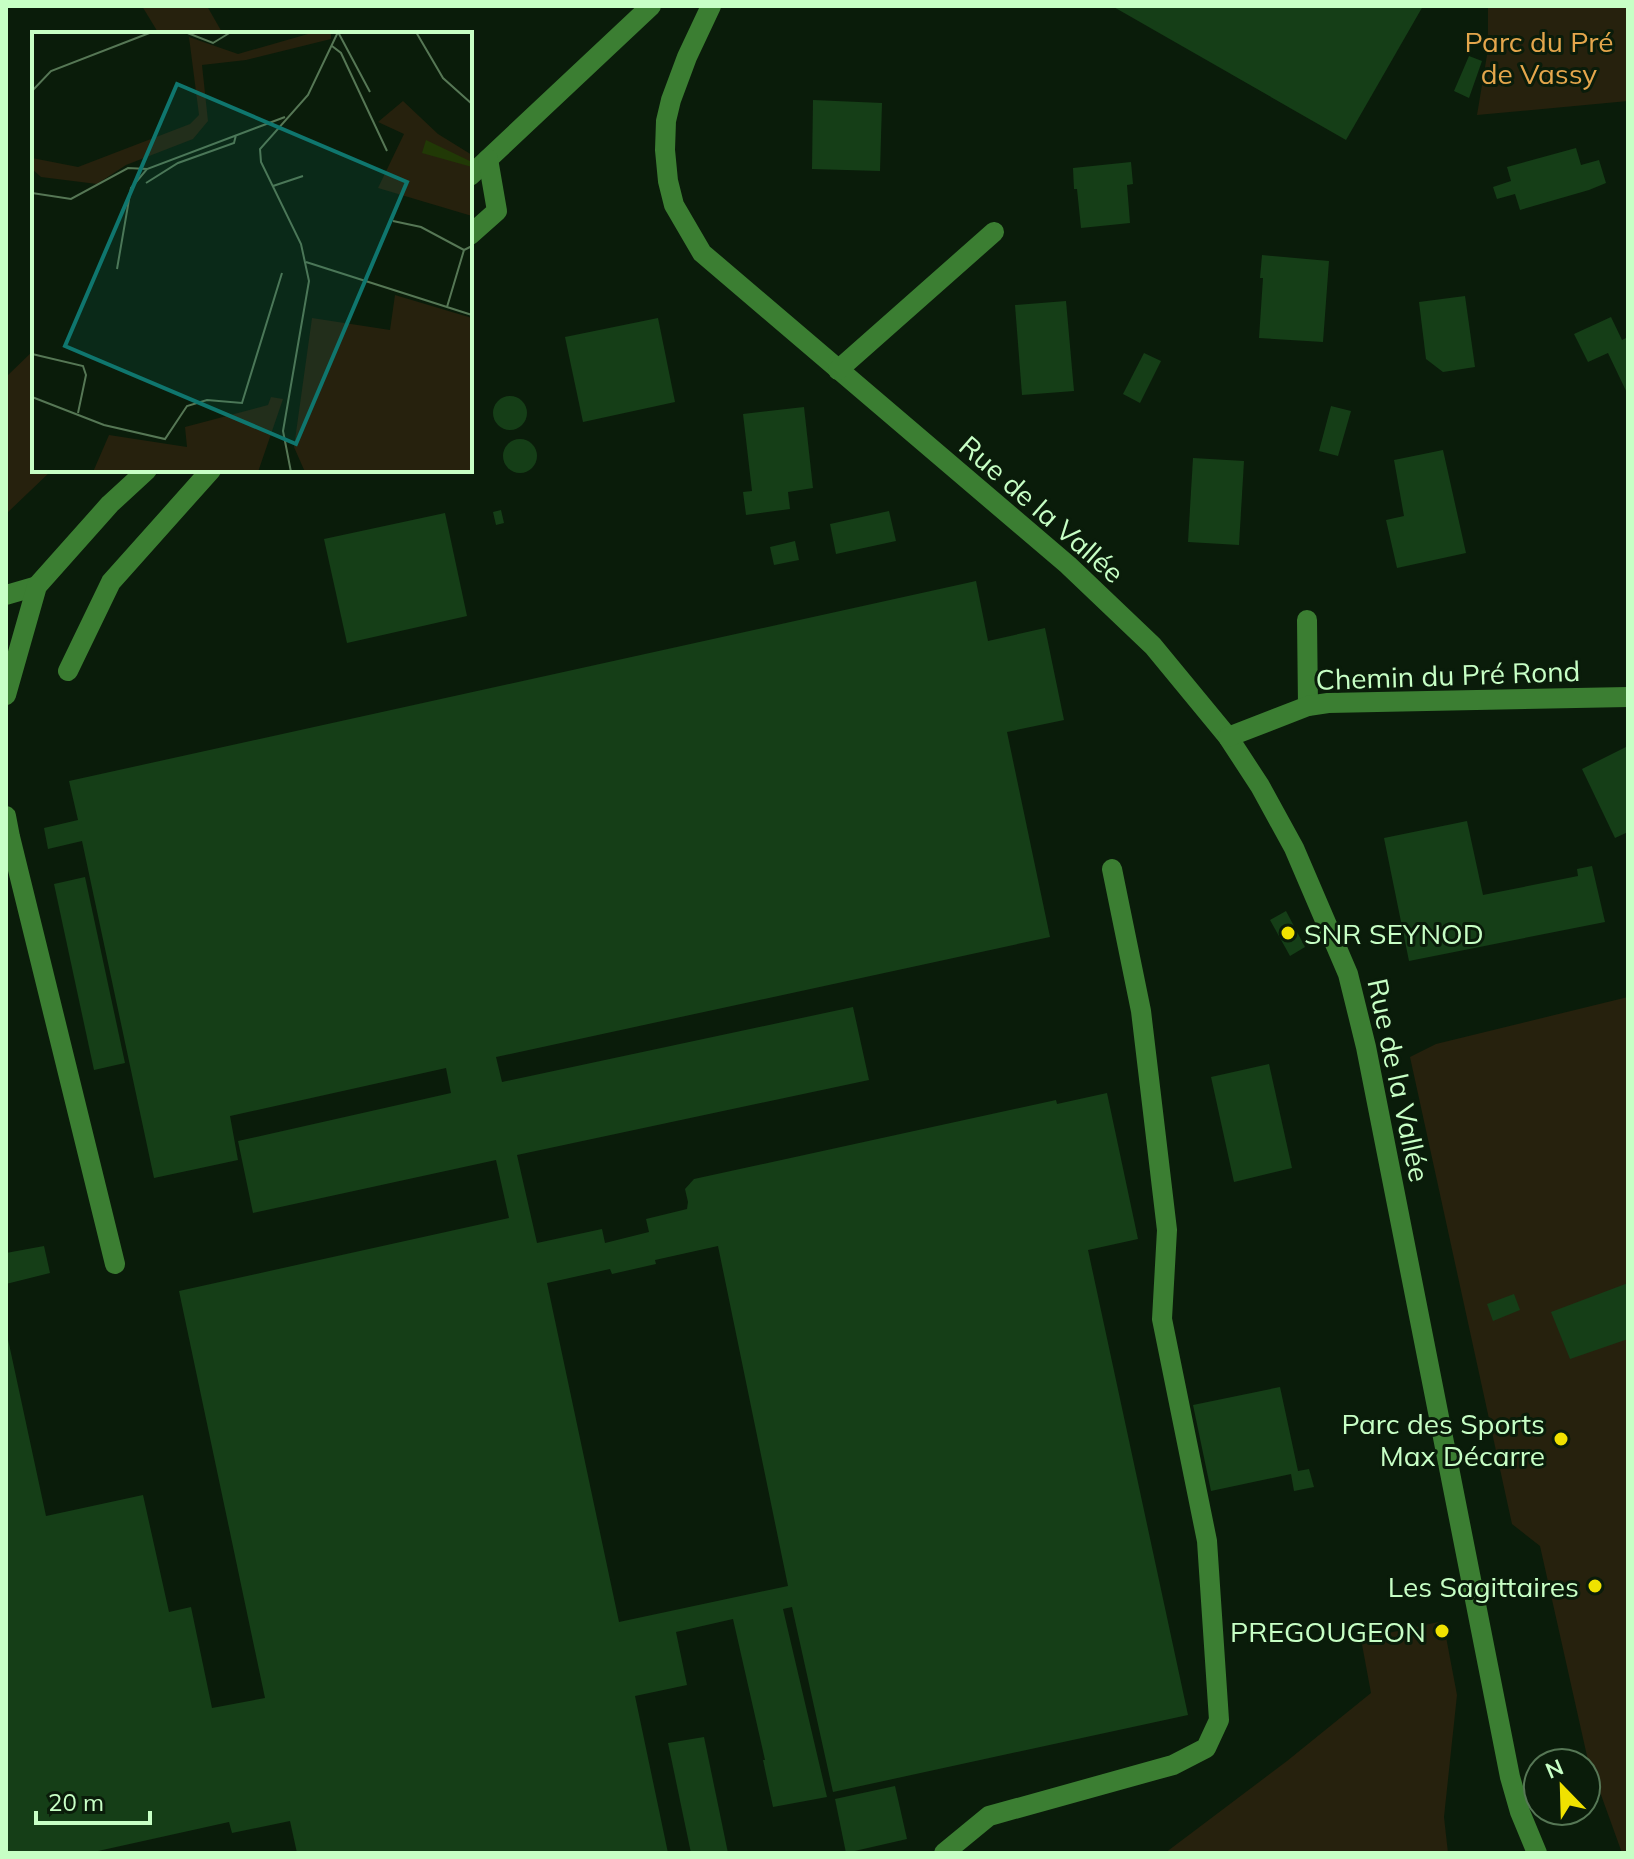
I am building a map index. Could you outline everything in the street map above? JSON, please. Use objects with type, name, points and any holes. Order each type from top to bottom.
[{"type":"street","points":[[472,174],[651,6]]},
{"type":"street","name":"Rue de la Vallée","points":[[711,6],[687,57],[666,121],[665,150],[674,205],[702,253],[1068,565],[1153,646],[1228,737],[1260,786],[1294,848],[1348,974],[1366,1047],[1510,1777],[1537,1853]]},
{"type":"street","points":[[472,233],[497,211],[488,159]]},
{"type":"street","points":[[838,370],[994,232]]},
{"type":"street","points":[[6,695],[37,586],[110,504],[145,472]]},
{"type":"street","points":[[68,671],[111,582],[209,472]]},
{"type":"street","points":[[6,595],[37,586]]},
{"type":"street","points":[[1307,620],[1308,706]]},
{"type":"street","name":"Chemin du Pré Rond","points":[[1228,737],[1308,706],[1328,703],[1628,697]]},
{"type":"street","points":[[6,816],[115,1264]]},
{"type":"street","points":[[944,1853],[989,1816],[1173,1765],[1206,1748],[1219,1720],[1207,1541],[1162,1319],[1167,1230],[1143,1026],[1112,869]]},
{"type":"green space","points":[[142,6],[207,6],[222,32],[158,32]]},
{"type":"green space","name":"Parc du Pré de Vassy","points":[[1488,6],[1628,6],[1628,101],[1477,115],[1488,49]]},
{"type":"green space","points":[[32,352],[32,472],[50,472],[6,514],[6,377]]},
{"type":"green space","name":"Parc des Sports Max Décarre","points":[[1628,997],[1628,1853],[1622,1853],[1602,1798],[1602,1747],[1585,1747],[1540,1546],[1512,1524],[1410,1057],[1436,1044]]},
{"type":"green space","points":[[1443,1621],[1457,1695],[1444,1817],[1448,1853],[1165,1853],[1371,1693],[1361,1639]]},
{"type":"building","points":[[1112,6],[1423,6],[1346,140]]},
{"type":"building","points":[[1469,56],[1482,61],[1469,98],[1454,91]]},
{"type":"building","points":[[813,100],[882,103],[880,171],[812,169]]},
{"type":"building","points":[[1576,148],[1581,165],[1599,160],[1606,183],[1520,210],[1515,194],[1497,199],[1493,187],[1511,181],[1507,167]]},
{"type":"building","points":[[1131,162],[1133,184],[1127,185],[1130,223],[1081,228],[1073,168]]},
{"type":"building","points":[[1262,255],[1329,261],[1323,342],[1259,338]]},
{"type":"building","points":[[1465,296],[1475,367],[1443,372],[1426,359],[1419,302]]},
{"type":"building","points":[[1066,301],[1074,391],[1022,395],[1015,305]]},
{"type":"building","points":[[1611,317],[1622,340],[1628,337],[1628,395],[1608,353],[1588,362],[1574,334]]},
{"type":"building","points":[[658,318],[675,402],[583,422],[565,337]]},
{"type":"building","points":[[1144,353],[1161,361],[1140,403],[1123,394]]},
{"type":"building","points":[[510,396],[522,401],[527,413],[522,425],[510,430],[498,425],[493,413],[498,401]]},
{"type":"building","points":[[1331,406],[1351,411],[1338,456],[1319,451]]},
{"type":"building","points":[[804,407],[813,488],[788,492],[790,509],[746,515],[743,492],[752,491],[743,414]]},
{"type":"building","points":[[520,439],[532,444],[537,456],[532,468],[520,473],[508,468],[503,456],[508,444]]},
{"type":"building","points":[[1443,450],[1466,553],[1397,568],[1386,520],[1404,516],[1394,460]]},
{"type":"building","points":[[1193,458],[1244,461],[1239,545],[1188,542]]},
{"type":"building","points":[[501,510],[504,523],[496,525],[493,512]]},
{"type":"building","points":[[889,511],[896,541],[836,554],[830,524]]},
{"type":"building","points":[[445,513],[467,616],[347,643],[324,539]]},
{"type":"building","points":[[795,541],[799,560],[774,565],[770,547]]},
{"type":"building","points":[[976,581],[988,641],[1045,628],[1064,720],[1007,732],[1050,937],[496,1057],[502,1082],[853,1007],[869,1080],[517,1155],[537,1243],[602,1229],[605,1243],[649,1232],[646,1219],[687,1209],[685,1189],[694,1179],[1056,1100],[1057,1104],[1107,1093],[1138,1239],[1088,1250],[1188,1715],[833,1792],[792,1607],[783,1609],[827,1797],[773,1807],[733,1619],[676,1632],[687,1685],[635,1696],[668,1853],[297,1853],[290,1821],[232,1833],[229,1822],[89,1853],[6,1853],[6,1330],[46,1516],[143,1495],[169,1612],[191,1607],[212,1708],[265,1698],[179,1291],[509,1218],[496,1160],[253,1213],[238,1141],[451,1093],[446,1068],[230,1116],[238,1160],[154,1178],[82,841],[48,849],[44,828],[78,820],[69,781]],"holes":[[[718,1246],[788,1586],[619,1622],[547,1283],[610,1269],[612,1274],[656,1264],[655,1260]]]},
{"type":"building","points":[[1628,746],[1628,832],[1615,838],[1582,769]]},
{"type":"building","points":[[1467,821],[1483,895],[1578,876],[1577,869],[1592,866],[1605,922],[1409,961],[1384,838]]},
{"type":"building","points":[[85,877],[125,1063],[94,1070],[54,884]]},
{"type":"building","name":"SNR SEYNOD","points":[[1286,911],[1305,947],[1290,956],[1270,920]]},
{"type":"building","points":[[1269,1064],[1292,1168],[1234,1182],[1211,1077]]},
{"type":"building","points":[[44,1246],[50,1273],[6,1284],[6,1253]]},
{"type":"building","points":[[1628,1283],[1628,1339],[1570,1359],[1551,1312]]},
{"type":"building","points":[[1514,1294],[1520,1310],[1493,1321],[1487,1304]]},
{"type":"building","points":[[1280,1387],[1298,1471],[1309,1469],[1314,1487],[1294,1491],[1291,1474],[1211,1491],[1193,1405]]},
{"type":"building","name":"PREGOUGEON","points":[[1446,1624],[1448,1637],[1439,1638],[1437,1626]]},
{"type":"building","points":[[704,1737],[728,1853],[691,1853],[668,1743]]},
{"type":"building","points":[[895,1786],[907,1839],[846,1853],[835,1799]]},
{"type":"place","name":"SNR SEYNOD","points":[[1288,933]]},
{"type":"place","name":"Parc des Sports Max Décarre","points":[[1561,1439]]},
{"type":"place","name":"Les Sagittaires","points":[[1595,1586]]},
{"type":"place","name":"PREGOUGEON","points":[[1442,1631]]}]
